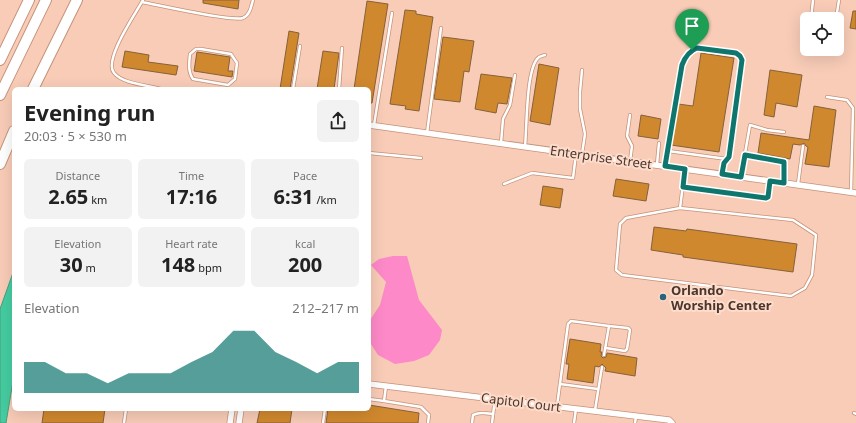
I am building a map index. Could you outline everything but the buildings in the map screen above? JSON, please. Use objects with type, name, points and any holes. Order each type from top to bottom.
[{"type":"highway","points":[[0,60],[29,0]]},
{"type":"highway","points":[[0,95],[46,0]]},
{"type":"highway","points":[[35,87],[78,0]]},
{"type":"highway","points":[[0,164],[12,136]]},
{"type":"street","name":"Enterprise Street","points":[[371,125],[854,193]]},
{"type":"street","name":"Capitol Court","points":[[371,384],[669,420],[672,423]]},
{"type":"street","points":[[230,423],[232,411]]},
{"type":"street","points":[[239,423],[241,411]]},
{"type":"lane","points":[[152,87],[126,80],[114,73],[111,66],[113,56],[120,40],[143,1],[204,14],[238,19],[244,18],[249,12],[253,0]]},
{"type":"lane","points":[[812,12],[813,0]]},
{"type":"lane","points":[[837,12],[839,0]]},
{"type":"lane","points":[[371,125],[392,13]]},
{"type":"lane","points":[[427,133],[441,28]]},
{"type":"lane","points":[[293,87],[300,46]]},
{"type":"lane","points":[[339,87],[342,48]]},
{"type":"lane","points":[[665,166],[682,65],[688,54],[697,48],[736,53],[740,56],[742,64],[729,157],[724,163],[722,174]]},
{"type":"lane","points":[[202,49],[231,54],[237,63],[235,79],[228,85],[194,79],[189,72],[190,54],[193,51],[202,49]]},
{"type":"lane","points":[[525,146],[527,128],[525,118],[531,75],[537,60],[545,55]]},
{"type":"lane","points":[[504,184],[532,172],[573,178],[585,134],[580,109],[582,70]]},
{"type":"lane","points":[[501,143],[503,119],[510,105],[515,76]]},
{"type":"lane","points":[[827,97],[847,100],[853,108],[854,193]]},
{"type":"lane","points":[[630,115],[627,136],[632,146],[630,161]]},
{"type":"lane","points":[[741,177],[750,125],[767,130],[784,132]]},
{"type":"lane","points":[[657,165],[659,143]]},
{"type":"lane","points":[[798,185],[803,146]]},
{"type":"lane","points":[[668,151],[727,160]]},
{"type":"lane","points":[[371,154],[421,158]]},
{"type":"lane","points":[[745,155],[784,162],[784,183]]},
{"type":"lane","points":[[680,208],[685,169]]},
{"type":"lane","points":[[683,187],[766,198],[768,197],[770,181]]},
{"type":"lane","points":[[680,208],[793,220],[816,235],[812,275],[805,288],[791,296],[622,275],[616,270],[620,224],[626,218],[680,208]]},
{"type":"lane","points":[[557,406],[568,324],[571,321],[628,328],[630,330],[626,351],[606,348]]},
{"type":"lane","points":[[604,355],[609,326]]},
{"type":"lane","points":[[594,411],[602,367]]},
{"type":"lane","points":[[560,384],[598,389]]},
{"type":"lane","points":[[384,401],[386,386]]},
{"type":"lane","points":[[371,399],[421,407],[429,415],[428,423]]},
{"type":"lane","points":[[492,423],[495,399]]},
{"type":"lane","points":[[574,423],[576,409]]},
{"type":"lane","points":[[124,423],[126,411]]},
{"type":"lane","points":[[322,423],[325,411]]},
{"type":"lane","points":[[472,423],[473,415],[477,413],[481,412],[493,414]]},
{"type":"lane","points":[[635,423],[636,416]]},
{"type":"shaded area","points":[[393,256],[407,256],[419,300],[442,330],[440,340],[429,355],[414,361],[395,364],[378,355],[371,344],[371,318],[380,305],[386,282],[371,265],[379,259]]},
{"type":"shaded area","points":[[12,276],[12,387],[6,423],[0,423],[0,309]]},
{"type":"place","name":"Orlando Worship Center","points":[[663,297]]},
{"type":"route","points":[[697,48],[736,53],[740,56],[742,64],[732,138],[729,157],[724,163],[722,174],[741,177],[745,155],[784,162],[784,183],[770,181],[768,197],[766,198],[683,187],[685,169],[665,166],[682,65],[684,59],[692,50],[697,48]]}]
